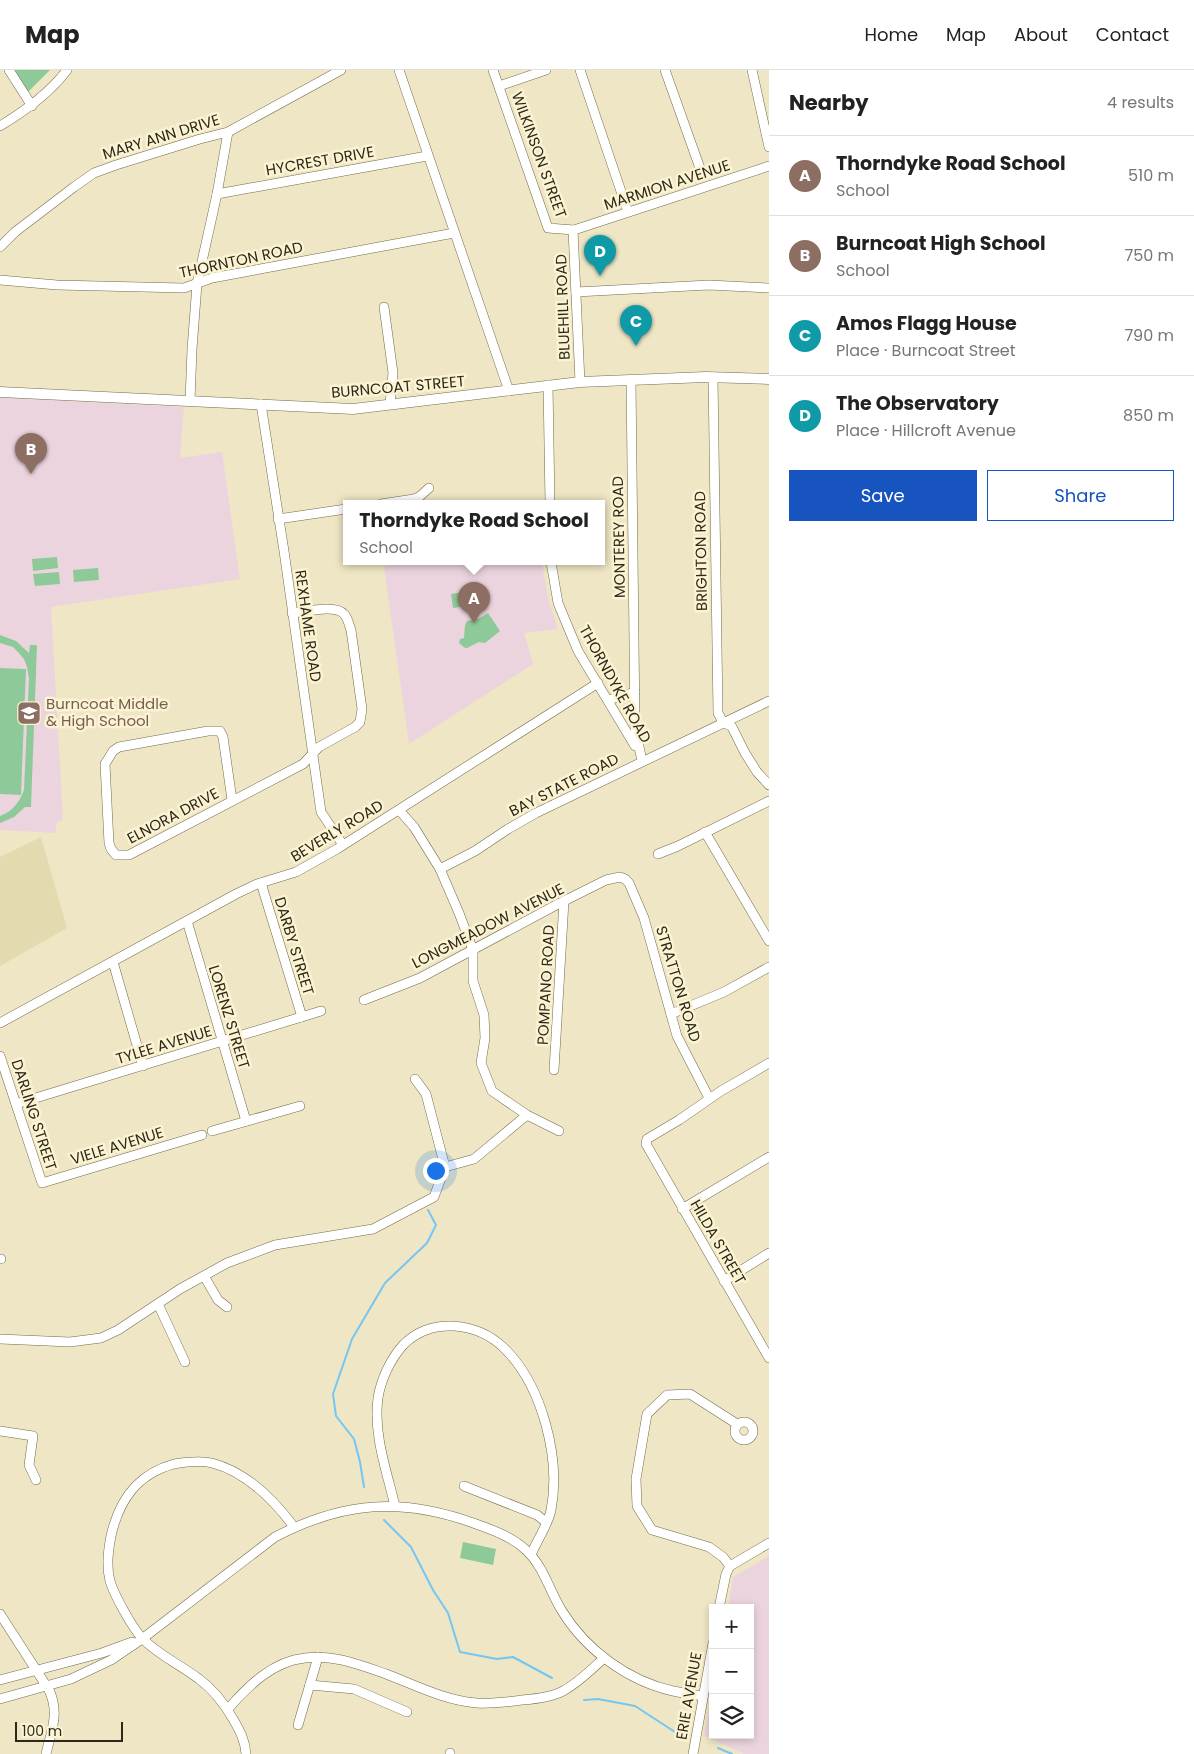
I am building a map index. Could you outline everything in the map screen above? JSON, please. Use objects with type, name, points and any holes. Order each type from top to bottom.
[{"type":"main road","name":"BURNCOAT STREET","points":[[0,392],[353,409],[580,382],[713,377],[769,378]]},
{"type":"street","points":[[9,70],[32,106]]},
{"type":"street","name":"MARY ANN DRIVE","points":[[0,247],[15,232],[74,186],[94,174],[134,159],[228,132],[341,70]]},
{"type":"street","points":[[399,70],[509,391]]},
{"type":"street","name":"WILKINSON STREET","points":[[493,70],[548,228],[573,230]]},
{"type":"street","points":[[499,86],[546,70]]},
{"type":"street","points":[[580,70],[628,212]]},
{"type":"street","points":[[665,70],[700,171]]},
{"type":"street","points":[[752,70],[769,147]]},
{"type":"street","points":[[0,126],[32,106],[67,71]]},
{"type":"street","points":[[190,401],[197,284],[217,194],[228,132]]},
{"type":"street","name":"HYCREST DRIVE","points":[[217,194],[427,156]]},
{"type":"street","name":"MARMION AVENUE","points":[[573,230],[769,166]]},
{"type":"street","name":"BLUEHILL ROAD","points":[[573,230],[580,382]]},
{"type":"street","name":"THORNTON ROAD","points":[[0,280],[57,284],[184,288],[212,278],[454,233]]},
{"type":"street","points":[[0,272],[10,281]]},
{"type":"street","points":[[576,292],[709,285],[769,288]]},
{"type":"street","points":[[384,307],[393,372],[390,404]]},
{"type":"street","name":"BRIGHTON ROAD","points":[[713,377],[718,712],[723,722]]},
{"type":"street","name":"MONTEREY ROAD","points":[[631,380],[635,728],[642,761]]},
{"type":"street","points":[[548,386],[550,500]]},
{"type":"street","name":"REXHAME ROAD","points":[[261,404],[321,812],[343,845]]},
{"type":"street","points":[[407,500],[419,497],[429,488]]},
{"type":"street","points":[[278,519],[343,509]]},
{"type":"street","name":"THORNDYKE ROAD","points":[[552,565],[558,603],[578,651],[632,740],[642,761]]},
{"type":"street","name":"ELNORA DRIVE","points":[[232,800],[223,737],[220,731],[214,730],[119,747],[113,751],[105,764],[109,843],[111,850],[116,855],[122,856],[137,852],[303,764],[319,747],[355,727],[360,722],[362,709],[350,630],[344,613],[330,609],[292,614]]},
{"type":"street","name":"BEVERLY ROAD","points":[[0,1023],[236,894],[261,883],[296,872],[399,810],[598,683]]},
{"type":"street","points":[[608,700],[635,692]]},
{"type":"street","name":"BAY STATE ROAD","points":[[440,869],[475,851],[508,828],[536,813],[769,701]]},
{"type":"street","points":[[723,722],[732,727],[756,772],[769,785]]},
{"type":"street","points":[[658,854],[769,801]]},
{"type":"street","points":[[399,810],[414,827],[440,869],[473,950],[473,981],[484,1015],[485,1038],[481,1063],[492,1091],[527,1115],[559,1131]]},
{"type":"street","points":[[705,832],[769,941]]},
{"type":"street","name":"LONGMEADOW AVENUE","points":[[364,1000],[420,978],[609,879],[620,877],[624,879]]},
{"type":"street","name":"STRATTON ROAD","points":[[624,879],[629,883],[644,918],[680,1044],[709,1098]]},
{"type":"street","name":"DARBY STREET","points":[[261,883],[302,1017]]},
{"type":"street","name":"POMPANO ROAD","points":[[554,1070],[564,901]]},
{"type":"street","name":"LORENZ STREET","points":[[187,921],[246,1121]]},
{"type":"street","points":[[113,962],[143,1066]]},
{"type":"street","points":[[672,1014],[724,992],[769,967]]},
{"type":"street","name":"TYLEE AVENUE","points":[[16,1104],[321,1011]]},
{"type":"street","name":"DARLING STREET","points":[[0,1056],[42,1183]]},
{"type":"street","points":[[709,1098],[769,1063]]},
{"type":"street","points":[[0,1339],[70,1342],[101,1338],[118,1330],[228,1262],[275,1245],[373,1229],[434,1196],[445,1168],[426,1094],[415,1079]]},
{"type":"street","name":"HILDA STREET","points":[[709,1098],[679,1120],[646,1140],[646,1144],[682,1209],[768,1353]]},
{"type":"street","points":[[212,1131],[300,1106]]},
{"type":"street","points":[[445,1168],[474,1159],[527,1115]]},
{"type":"street","name":"VIELE AVENUE","points":[[42,1183],[202,1135]]},
{"type":"street","points":[[682,1209],[769,1157]]},
{"type":"street","points":[[724,1280],[769,1252]]},
{"type":"street","points":[[204,1276],[218,1300],[227,1307]]},
{"type":"street","points":[[158,1304],[185,1362]]},
{"type":"street","points":[[395,1506],[377,1424],[378,1398],[396,1353],[408,1341],[427,1330],[443,1326],[459,1326],[481,1332],[503,1347],[520,1367],[532,1390],[547,1430],[553,1467],[553,1495],[550,1512],[531,1555]]},
{"type":"street","points":[[730,1566],[723,1557],[709,1547],[652,1530],[637,1506],[636,1479],[647,1414],[667,1395],[690,1394],[737,1424]]},
{"type":"street","points":[[0,1431],[33,1436],[29,1465],[36,1480]]},
{"type":"street","points":[[246,1754],[245,1742],[219,1696],[200,1679],[162,1655],[142,1639],[126,1613],[110,1582],[107,1559],[113,1526],[120,1507],[131,1490],[143,1479],[156,1471],[183,1462],[204,1462],[212,1463],[247,1481],[273,1502],[294,1527]]},
{"type":"street","points":[[464,1486],[537,1515],[546,1522]]},
{"type":"street","points":[[0,1699],[71,1679],[111,1660],[142,1639],[257,1550],[275,1537],[294,1527],[342,1511],[395,1506],[427,1510],[462,1519],[510,1539],[524,1548],[538,1562],[566,1617],[582,1638],[604,1658],[623,1671],[647,1682],[672,1691],[702,1696]]},
{"type":"street","points":[[720,1604],[726,1574],[730,1566],[769,1543]]},
{"type":"street","points":[[0,1614],[52,1698],[55,1713],[46,1754]]},
{"type":"street","points":[[0,1680],[102,1653],[142,1639]]},
{"type":"street","name":"ERIE AVENUE","points":[[692,1754],[712,1649]]},
{"type":"street","points":[[228,1709],[257,1680],[274,1668],[304,1658],[318,1657],[358,1664],[444,1695],[478,1703],[528,1700],[563,1691],[604,1658]]},
{"type":"street","points":[[298,1725],[318,1657]]},
{"type":"street","points":[[310,1685],[354,1688],[407,1712]]},
{"type":"shaded area","name":"Burncoat Middle & High School","points":[[0,397],[184,407],[180,458],[222,452],[240,579],[51,607],[63,819],[56,824],[56,833],[0,830]]},
{"type":"shaded area","points":[[387,565],[542,565],[548,598],[558,629],[524,633],[533,664],[409,744],[384,567]]},
{"type":"shaded area","points":[[41,837],[67,928],[0,966],[0,857]]},
{"type":"shaded area","points":[[769,1556],[769,1754],[744,1754],[712,1739],[754,1739],[754,1604],[729,1604],[733,1577]]},
{"type":"shaded area","points":[[709,1710],[709,1737],[704,1735]]},
{"type":"green space","points":[[15,70],[50,70],[27,93]]},
{"type":"green space","points":[[57,557],[58,568],[33,571],[32,559]]},
{"type":"green space","points":[[98,568],[99,580],[74,582],[73,570]]},
{"type":"green space","points":[[59,572],[60,584],[35,586],[33,574]]},
{"type":"green space","points":[[475,590],[477,605],[453,608],[451,594]]},
{"type":"green space","points":[[488,613],[500,631],[485,643],[479,642],[465,648],[459,643],[460,639],[464,638],[467,621],[478,619]]},
{"type":"green space","points":[[0,635],[16,641],[29,653],[30,645],[37,645],[31,807],[25,807],[14,817],[0,823],[0,816],[9,812],[15,806],[24,790],[29,678],[24,659],[13,647],[0,643]]},
{"type":"green space","points":[[0,668],[26,669],[21,795],[0,794]]},
{"type":"green space","points":[[463,1542],[496,1549],[493,1565],[460,1558]]},
{"type":"waterway","points":[[364,1487],[354,1439],[336,1416],[333,1394],[352,1339],[385,1283],[427,1243],[436,1225],[428,1210]]},
{"type":"waterway","points":[[384,1520],[411,1547],[433,1590],[448,1613],[460,1652],[497,1659],[513,1657],[552,1678]]},
{"type":"waterway","points":[[584,1700],[598,1699],[635,1706],[675,1732]]},
{"type":"waterway","points":[[718,1748],[732,1754]]},
{"type":"place","name":"The Observatory","points":[[600,276]]},
{"type":"place","name":"Amos Flagg House","points":[[636,346]]},
{"type":"place","name":"Burncoat High School","points":[[31,474]]},
{"type":"place","name":"Thorndyke Road School","points":[[474,623]]},
{"type":"place","name":"Burncoat Middle & High School","points":[[29,713]]}]
